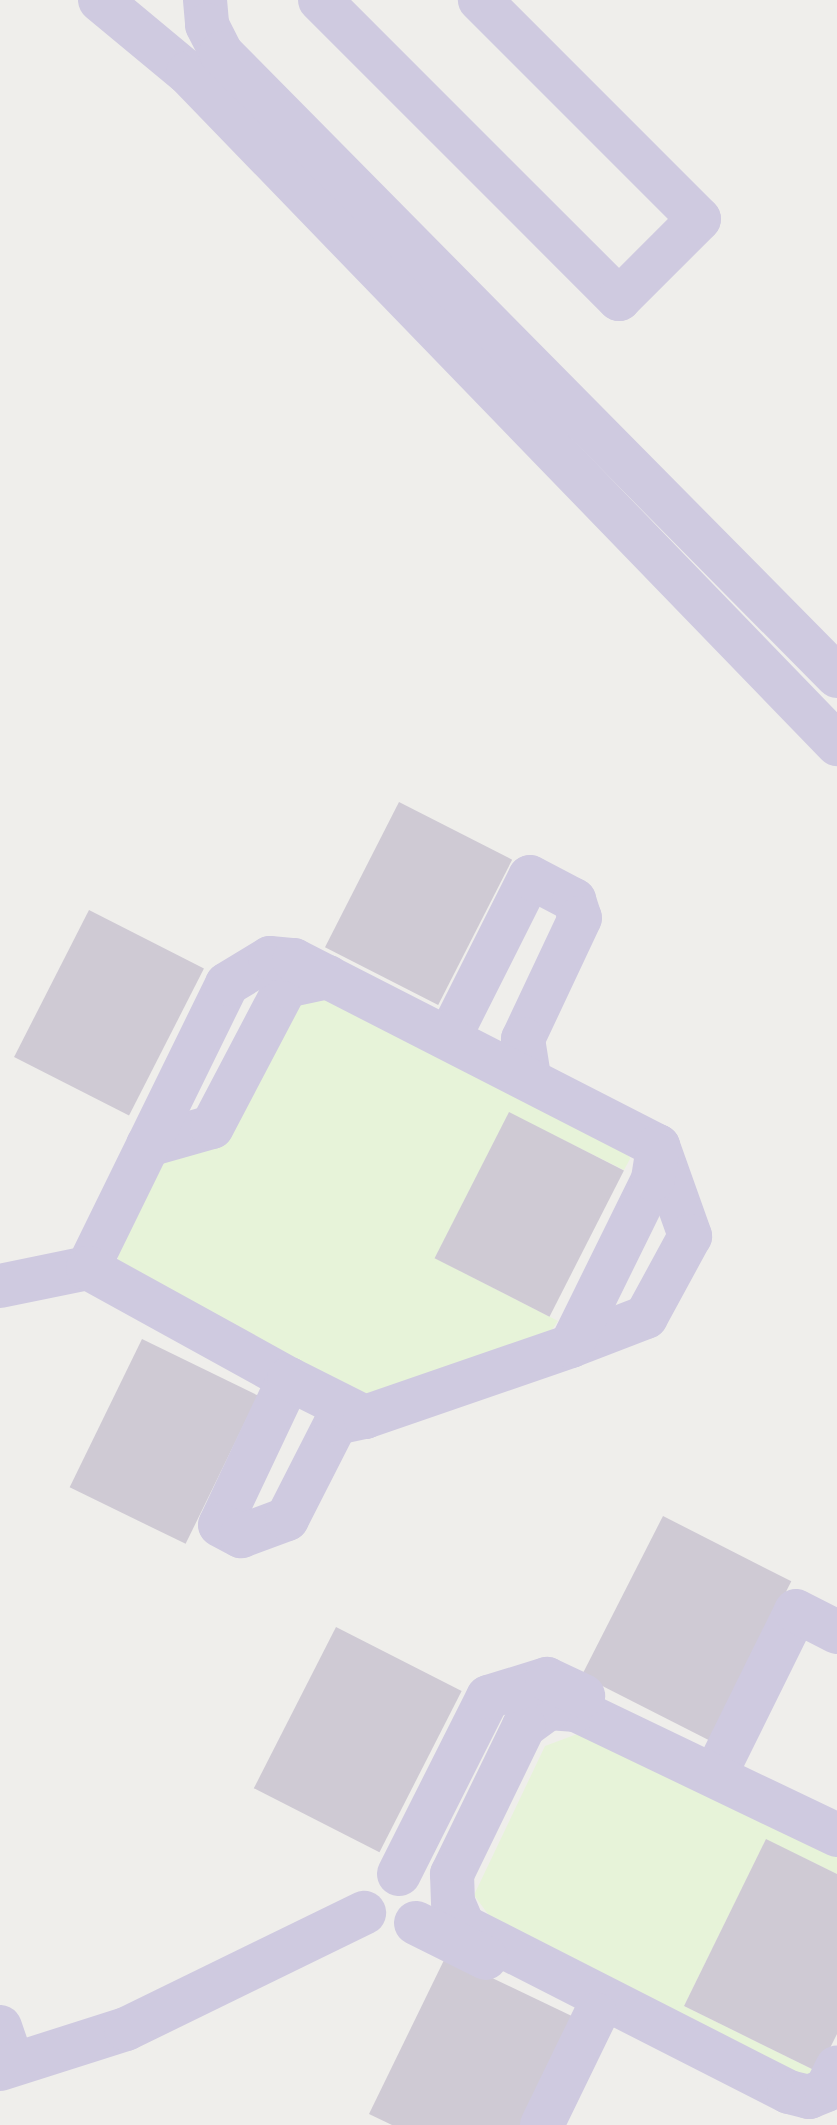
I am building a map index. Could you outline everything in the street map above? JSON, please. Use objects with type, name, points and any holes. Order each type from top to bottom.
[{"type":"lane","points":[[100,0],[143,15],[190,0]]},
{"type":"lane","points":[[100,0],[188,73],[837,744]]},
{"type":"lane","points":[[205,0],[207,25],[221,53],[837,676]]},
{"type":"lane","points":[[320,0],[619,299],[699,219],[480,0]]},
{"type":"lane","points":[[449,1038],[530,877],[574,900],[580,918],[523,1039],[529,1077]]},
{"type":"lane","points":[[88,1268],[227,984],[270,958],[294,960],[529,1077],[658,1146],[690,1236],[646,1317],[365,1417],[336,1423],[287,1519],[241,1536],[220,1525],[289,1379]]},
{"type":"lane","points":[[571,1346],[653,1179],[658,1146]]},
{"type":"lane","points":[[0,1286],[88,1268],[289,1379],[365,1417]]},
{"type":"lane","points":[[721,1763],[796,1611],[837,1632]]},
{"type":"lane","points":[[364,1913],[399,1874],[488,1697],[547,1679],[837,1819]]},
{"type":"lane","points":[[441,1900],[524,1726],[549,1708],[576,1710],[837,1835]]},
{"type":"lane","points":[[399,1874],[441,1900],[596,2014],[809,2117]]},
{"type":"lane","points":[[4,2053],[126,2029],[364,1913],[441,1900]]},
{"type":"lane","points":[[441,1900],[463,1926],[789,2092],[809,2097],[826,2090],[837,2067]]},
{"type":"lane","points":[[542,2125],[596,2014]]},
{"type":"sand","points":[[339,995],[625,1139],[630,1159],[624,1170],[509,1113],[435,1258],[558,1321],[545,1340],[372,1401],[118,1261],[118,1229],[159,1153],[286,1004]]},
{"type":"sand","points":[[588,1730],[837,1852],[837,1874],[766,1840],[684,2006],[818,2072],[792,2080],[504,1936],[474,1895],[545,1746]]},
{"type":"building","points":[[399,802],[512,860],[438,1005],[325,947]]},
{"type":"building","points":[[89,910],[204,969],[129,1116],[14,1057]]},
{"type":"building","points":[[509,1112],[624,1171],[549,1317],[435,1258]]},
{"type":"building","points":[[142,1339],[258,1396],[186,1544],[70,1487]]},
{"type":"building","points":[[663,1516],[791,1581],[710,1741],[582,1675]]},
{"type":"building","points":[[336,1627],[462,1691],[379,1852],[254,1788]]},
{"type":"building","points":[[766,1839],[837,1874],[837,2034],[818,2072],[684,2006]]},
{"type":"building","points":[[446,1956],[578,2019],[526,2125],[392,2125],[369,2114]]}]
